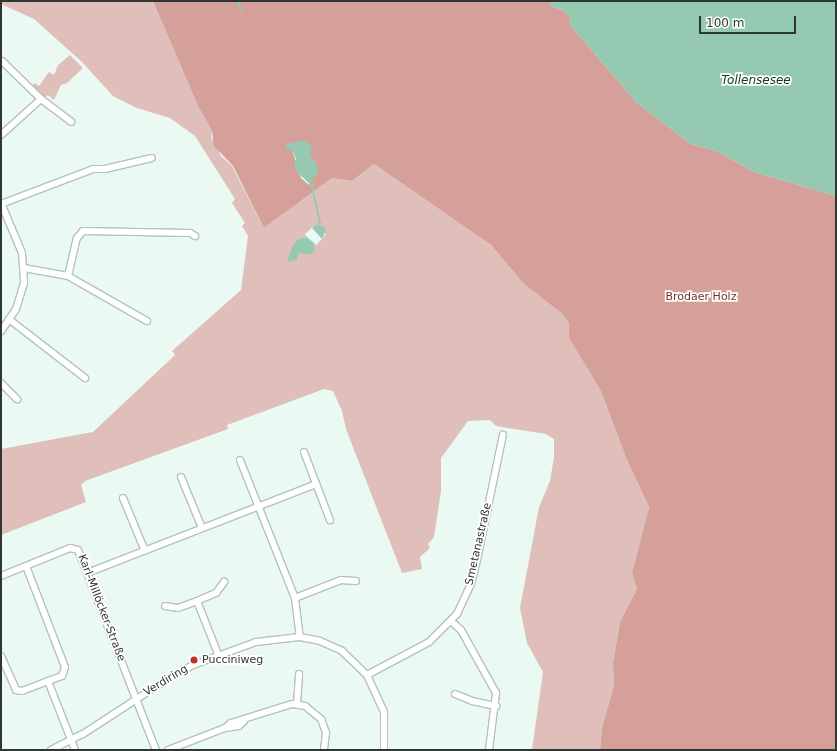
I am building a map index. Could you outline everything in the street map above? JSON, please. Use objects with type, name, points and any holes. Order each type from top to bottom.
[{"type":"street","points":[[2,62],[41,99],[71,122]]},
{"type":"street","points":[[1,135],[41,99]]},
{"type":"street","points":[[1,331],[10,320],[21,296],[24,268],[16,235],[1,203],[93,169],[105,169],[152,158]]},
{"type":"street","points":[[68,276],[77,238],[83,231],[190,232],[195,236]]},
{"type":"street","points":[[24,268],[68,276],[148,321]]},
{"type":"street","points":[[10,320],[85,378]]},
{"type":"street","points":[[1,383],[17,399]]},
{"type":"street","name":"Smetanastraße","points":[[367,675],[426,644],[452,622],[465,599],[476,565],[503,435]]},
{"type":"street","points":[[304,452],[330,520]]},
{"type":"street","points":[[240,460],[295,598],[300,637]]},
{"type":"street","points":[[181,477],[202,528]]},
{"type":"street","points":[[87,573],[316,484]]},
{"type":"street","points":[[123,498],[145,551]]},
{"type":"street","name":"Karl-Millöcker-Straße","points":[[1,576],[74,548],[78,550],[156,750]]},
{"type":"street","points":[[1,656],[16,690],[22,691],[62,676],[65,667],[26,566]]},
{"type":"street","points":[[295,598],[341,580],[356,581]]},
{"type":"street","points":[[164,606],[178,608],[216,593],[224,582]]},
{"type":"street","points":[[196,601],[218,654]]},
{"type":"street","points":[[452,622],[460,630],[496,693],[496,706],[489,750]]},
{"type":"street","name":"Verdiring","points":[[51,750],[71,740],[166,680],[218,654],[256,642],[300,637],[320,641],[342,651],[367,675],[384,712],[386,725],[384,750]]},
{"type":"street","points":[[297,704],[298,674]]},
{"type":"street","points":[[48,681],[75,750]]},
{"type":"street","points":[[455,694],[472,701],[496,706]]},
{"type":"street","points":[[168,750],[225,728],[231,723],[244,721],[287,704],[297,704],[310,709],[321,719],[326,733],[324,750]]},
{"type":"shaded area","points":[[1,1],[153,1],[198,106],[212,131],[211,137],[221,156],[232,166],[264,228],[332,178],[352,181],[374,164],[491,245],[524,284],[561,313],[569,323],[569,338],[601,391],[627,460],[649,507],[632,573],[637,589],[620,622],[613,663],[614,685],[602,728],[600,750],[532,750],[543,672],[527,643],[520,608],[539,507],[550,481],[554,457],[554,439],[546,434],[496,426],[490,420],[468,421],[441,458],[441,491],[434,537],[428,544],[430,548],[420,557],[422,569],[402,573],[346,429],[342,411],[333,391],[324,389],[227,425],[228,429],[85,481],[81,485],[86,502],[1,535],[1,449],[93,432],[175,355],[172,351],[241,290],[248,236],[242,226],[245,223],[232,203],[235,199],[195,136],[170,118],[137,108],[113,96],[82,62],[34,19],[1,4]],"holes":[[[316,224],[326,234],[316,245],[314,243],[315,248],[298,253],[293,259],[293,245],[298,239],[307,237],[305,234]]]},
{"type":"shaded area","points":[[70,55],[83,68],[67,83],[61,85],[54,100],[48,95],[44,99],[31,87],[35,83],[39,86],[49,72],[54,75],[58,65]]},
{"type":"green space","name":"Brodaer Holz","points":[[153,1],[550,1],[552,7],[561,9],[569,16],[571,26],[637,103],[691,144],[717,151],[754,172],[836,196],[836,750],[600,750],[602,728],[614,685],[613,663],[620,622],[637,589],[632,573],[649,507],[627,460],[601,391],[569,338],[569,323],[561,313],[524,284],[491,245],[374,164],[352,181],[332,178],[264,228],[233,166],[214,146],[212,131],[198,106]],"holes":[[[292,150],[315,161],[309,185],[301,178]]]},
{"type":"water","name":"Tollensesee","points":[[550,1],[836,1],[836,196],[754,172],[717,151],[691,144],[637,103],[571,26],[569,16],[561,9],[552,7]]},
{"type":"water","points":[[303,140],[311,145],[310,156],[315,161],[318,169],[316,176],[311,178],[314,185],[312,186],[297,172],[294,164],[296,159],[292,150],[286,149],[285,145]]},
{"type":"water","points":[[316,224],[324,227],[326,230],[322,239],[312,228]]},
{"type":"water","points":[[307,237],[314,243],[315,248],[312,254],[298,253],[297,260],[287,262],[293,245],[298,239]]},
{"type":"waterway","points":[[238,1],[241,11]]},
{"type":"waterway","points":[[312,186],[320,224]]},
{"type":"place","name":"Pucciniweg","points":[[194,660]]}]
